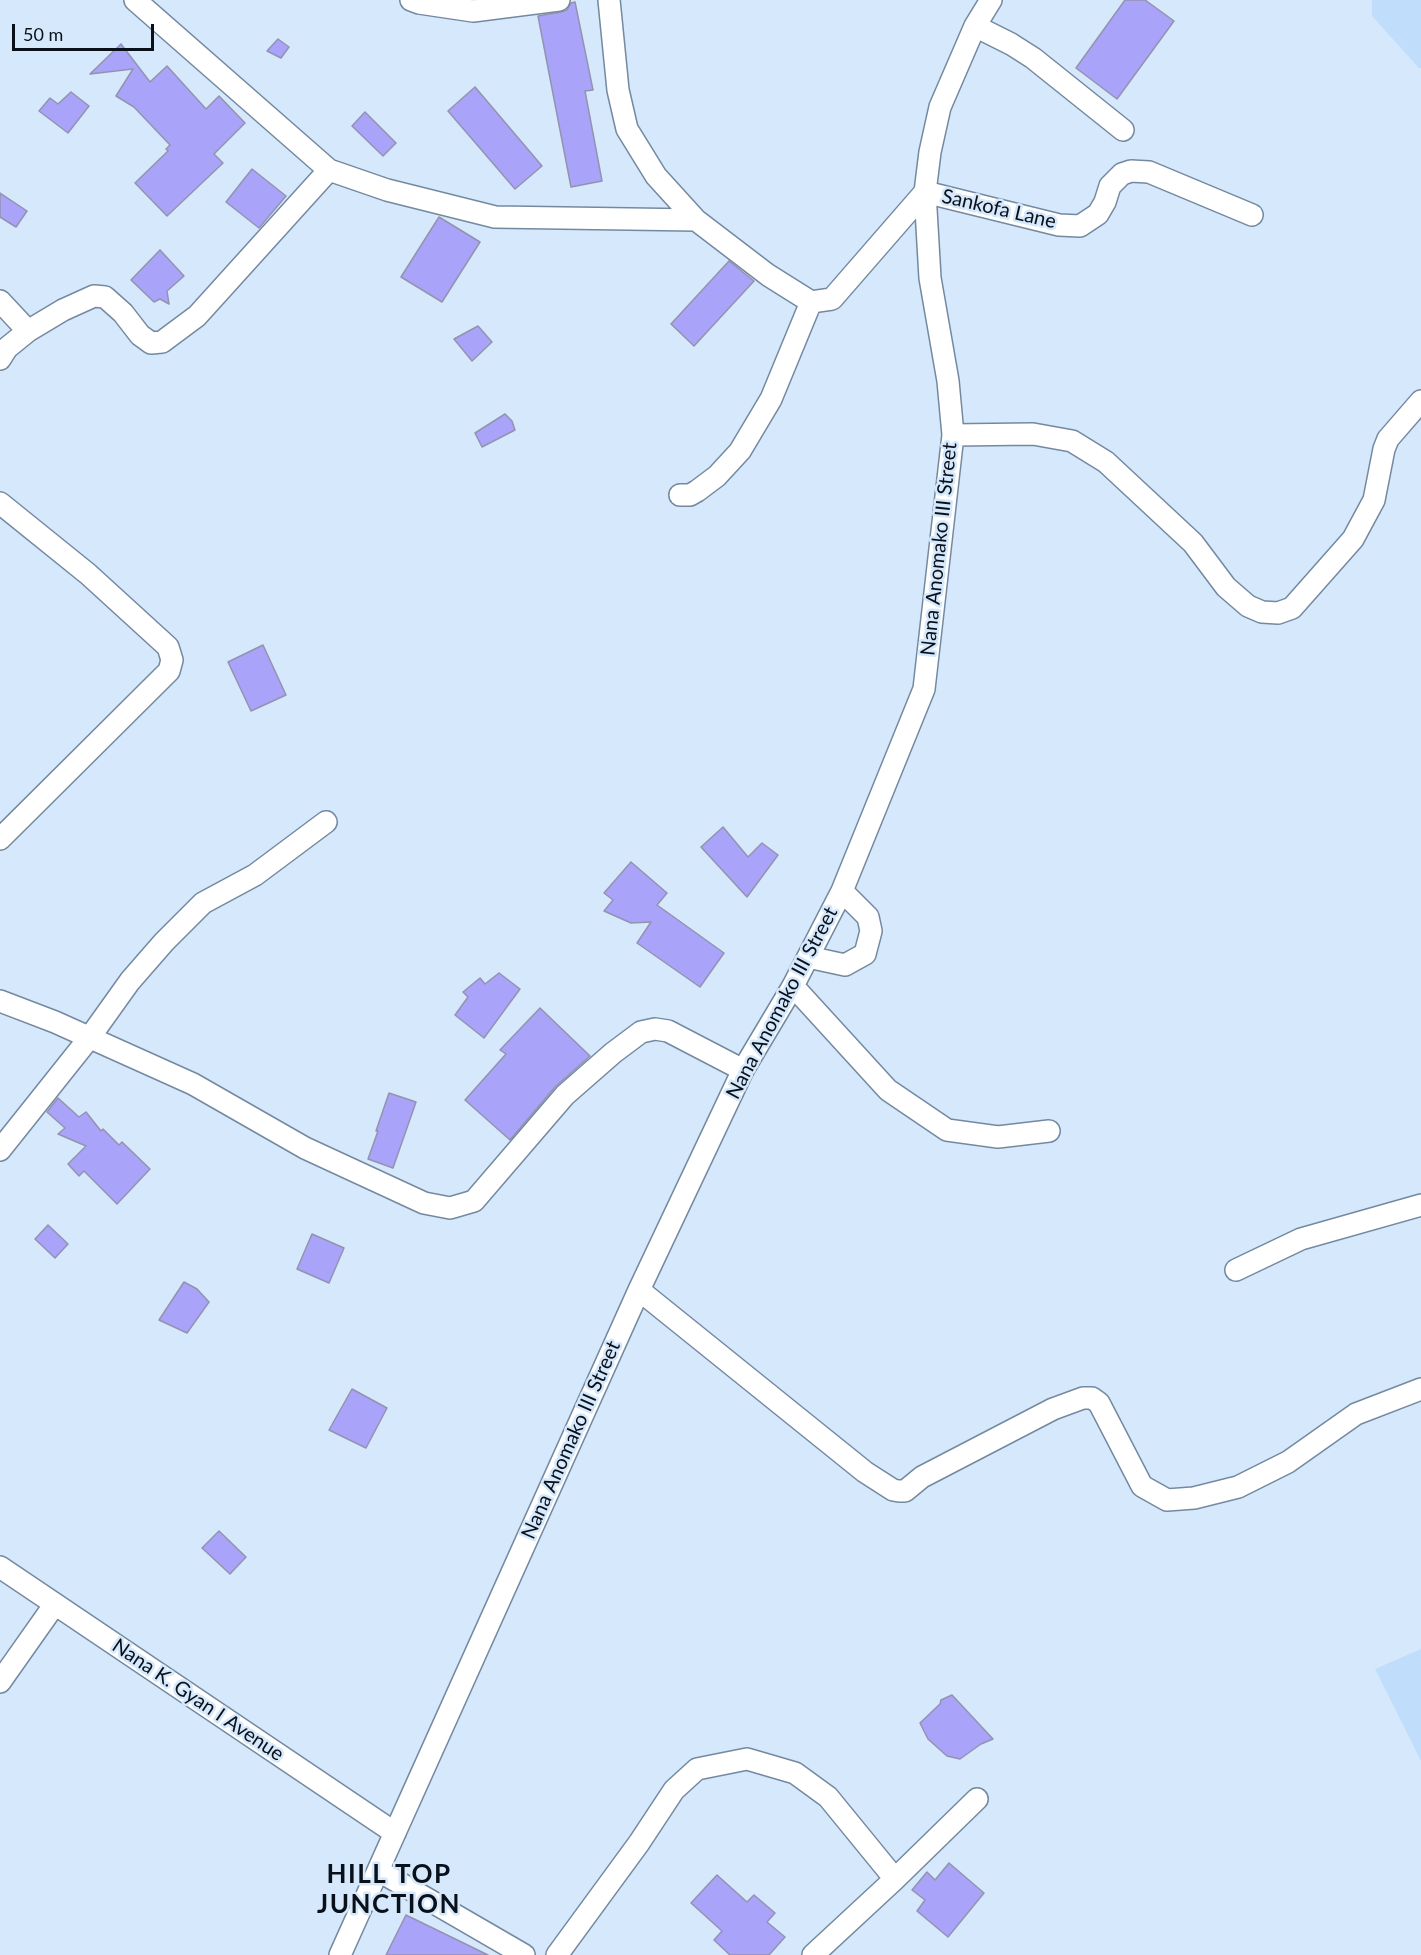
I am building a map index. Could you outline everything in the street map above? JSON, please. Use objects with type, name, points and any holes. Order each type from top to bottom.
[{"type":"street","points":[[135,0],[329,170],[387,190],[495,217],[696,220]]},
{"type":"street","points":[[411,0],[473,10],[559,0]]},
{"type":"street","points":[[609,0],[618,90],[627,129],[656,176],[696,220],[768,275],[811,302],[832,300],[926,192]]},
{"type":"street","name":"Nana Anomako III Street","points":[[340,1955],[639,1290],[743,1070],[793,986],[842,891],[924,689],[953,435],[948,381],[930,278],[926,192],[930,152],[940,107],[975,26],[991,0]]},
{"type":"street","points":[[975,26],[1033,58],[1123,130]]},
{"type":"street","points":[[0,359],[8,348],[28,330],[86,299],[105,297],[123,313],[140,335],[151,343],[162,342],[197,316],[329,170]]},
{"type":"street","name":"Sankofa Lane","points":[[926,192],[1059,225],[1080,225],[1098,214],[1110,186],[1122,174],[1131,171],[1149,172],[1252,215]]},
{"type":"street","points":[[0,301],[28,330]]},
{"type":"street","points":[[680,495],[690,495],[697,491],[717,476],[740,451],[771,399],[811,302]]},
{"type":"street","points":[[953,435],[1033,434],[1072,441],[1106,462],[1193,543],[1226,587],[1248,606],[1262,612],[1278,613],[1292,608],[1353,539],[1374,500],[1384,448],[1388,439],[1421,401]]},
{"type":"street","points":[[0,503],[88,574],[168,647],[172,660],[169,671],[0,839]]},
{"type":"street","points":[[0,1150],[90,1037],[130,981],[164,942],[203,903],[255,875],[326,822]]},
{"type":"street","points":[[808,957],[845,965],[865,954],[871,931],[868,917],[842,891]]},
{"type":"street","points":[[793,986],[888,1090],[947,1130],[998,1137],[1048,1131]]},
{"type":"street","points":[[0,1001],[90,1037],[193,1084],[305,1148],[423,1203],[450,1208],[474,1201],[565,1095],[642,1032],[655,1029],[668,1031],[743,1070]]},
{"type":"street","points":[[1236,1270],[1301,1239],[1421,1205]]},
{"type":"street","points":[[639,1290],[865,1472],[893,1490],[899,1491],[905,1491],[922,1477],[1053,1409],[1083,1398],[1092,1398],[1099,1403],[1142,1486],[1167,1500],[1194,1498],[1238,1487],[1288,1462],[1356,1414],[1421,1389]]},
{"type":"street","name":"Nana K. Gyan I Avenue","points":[[0,1567],[395,1833]]},
{"type":"street","points":[[0,1682],[55,1604]]},
{"type":"street","points":[[557,1955],[639,1843],[674,1790],[697,1769],[747,1758],[795,1773],[828,1797],[896,1879]]},
{"type":"street","points":[[813,1955],[896,1879],[977,1799]]},
{"type":"street","points":[[379,1870],[524,1955]]},
{"type":"shaded area","points":[[1372,0],[1421,0],[1421,68],[1372,16]]},
{"type":"shaded area","points":[[1421,1649],[1421,1761],[1375,1669]]},
{"type":"building","points":[[1125,0],[1145,0],[1174,21],[1117,99],[1076,68]]},
{"type":"building","points":[[575,2],[593,90],[585,91],[602,181],[571,187],[538,16],[567,10],[571,3]]},
{"type":"building","points":[[278,39],[289,47],[281,58],[267,51]]},
{"type":"building","points":[[121,44],[150,82],[167,66],[206,109],[219,96],[245,123],[214,154],[223,163],[167,216],[135,183],[168,151],[166,149],[170,145],[134,107],[116,96],[133,69],[90,74]]},
{"type":"building","points":[[475,87],[542,166],[515,189],[448,111]]},
{"type":"building","points":[[71,92],[89,106],[68,133],[39,111],[50,98],[58,104]]},
{"type":"building","points":[[365,112],[396,143],[383,156],[352,126]]},
{"type":"building","points":[[252,169],[286,196],[259,228],[226,202]]},
{"type":"building","points":[[0,193],[27,211],[16,227],[0,217]]},
{"type":"building","points":[[439,217],[480,242],[442,302],[401,277]]},
{"type":"building","points":[[160,250],[184,276],[167,291],[169,304],[160,299],[154,302],[131,280]]},
{"type":"building","points":[[729,261],[754,281],[694,346],[671,324]]},
{"type":"building","points":[[478,326],[492,342],[472,361],[454,339]]},
{"type":"building","points":[[505,414],[512,421],[515,430],[482,447],[475,433]]},
{"type":"building","points":[[263,645],[286,695],[251,711],[228,662]]},
{"type":"building","points":[[723,827],[748,857],[762,843],[778,855],[747,897],[701,847]]},
{"type":"building","points":[[631,862],[667,893],[657,905],[724,953],[700,987],[637,943],[651,922],[631,923],[604,911],[613,900],[604,893]]},
{"type":"building","points":[[499,973],[520,989],[484,1038],[455,1015],[468,997],[463,992],[480,978],[485,984]]},
{"type":"building","points":[[540,1008],[590,1056],[555,1087],[510,1140],[465,1100],[506,1054],[500,1050]]},
{"type":"building","points":[[389,1093],[416,1102],[393,1168],[368,1159]]},
{"type":"building","points":[[58,1098],[79,1117],[86,1112],[101,1131],[103,1129],[119,1145],[122,1142],[150,1169],[117,1204],[84,1171],[79,1176],[68,1164],[86,1146],[58,1134],[65,1128],[47,1112]]},
{"type":"building","points":[[48,1225],[68,1244],[55,1258],[35,1239]]},
{"type":"building","points":[[312,1234],[344,1248],[329,1283],[297,1269]]},
{"type":"building","points":[[184,1282],[197,1289],[209,1302],[187,1333],[159,1320]]},
{"type":"building","points":[[352,1389],[387,1408],[366,1448],[329,1430]]},
{"type":"building","points":[[219,1531],[246,1557],[230,1574],[202,1548]]},
{"type":"building","points":[[952,1695],[993,1739],[981,1744],[960,1759],[947,1756],[928,1739],[920,1723],[940,1704],[941,1700]]},
{"type":"building","points":[[949,1863],[984,1893],[948,1937],[917,1911],[925,1900],[912,1890],[927,1872],[935,1880]]},
{"type":"building","points":[[717,1875],[747,1902],[754,1895],[775,1913],[767,1922],[785,1937],[769,1955],[730,1955],[714,1940],[722,1931],[691,1903]]},
{"type":"building","points":[[406,1915],[488,1955],[386,1955]]},
{"type":"district","name":"HILL TOP JUNCTION","points":[[389,1890]]}]
